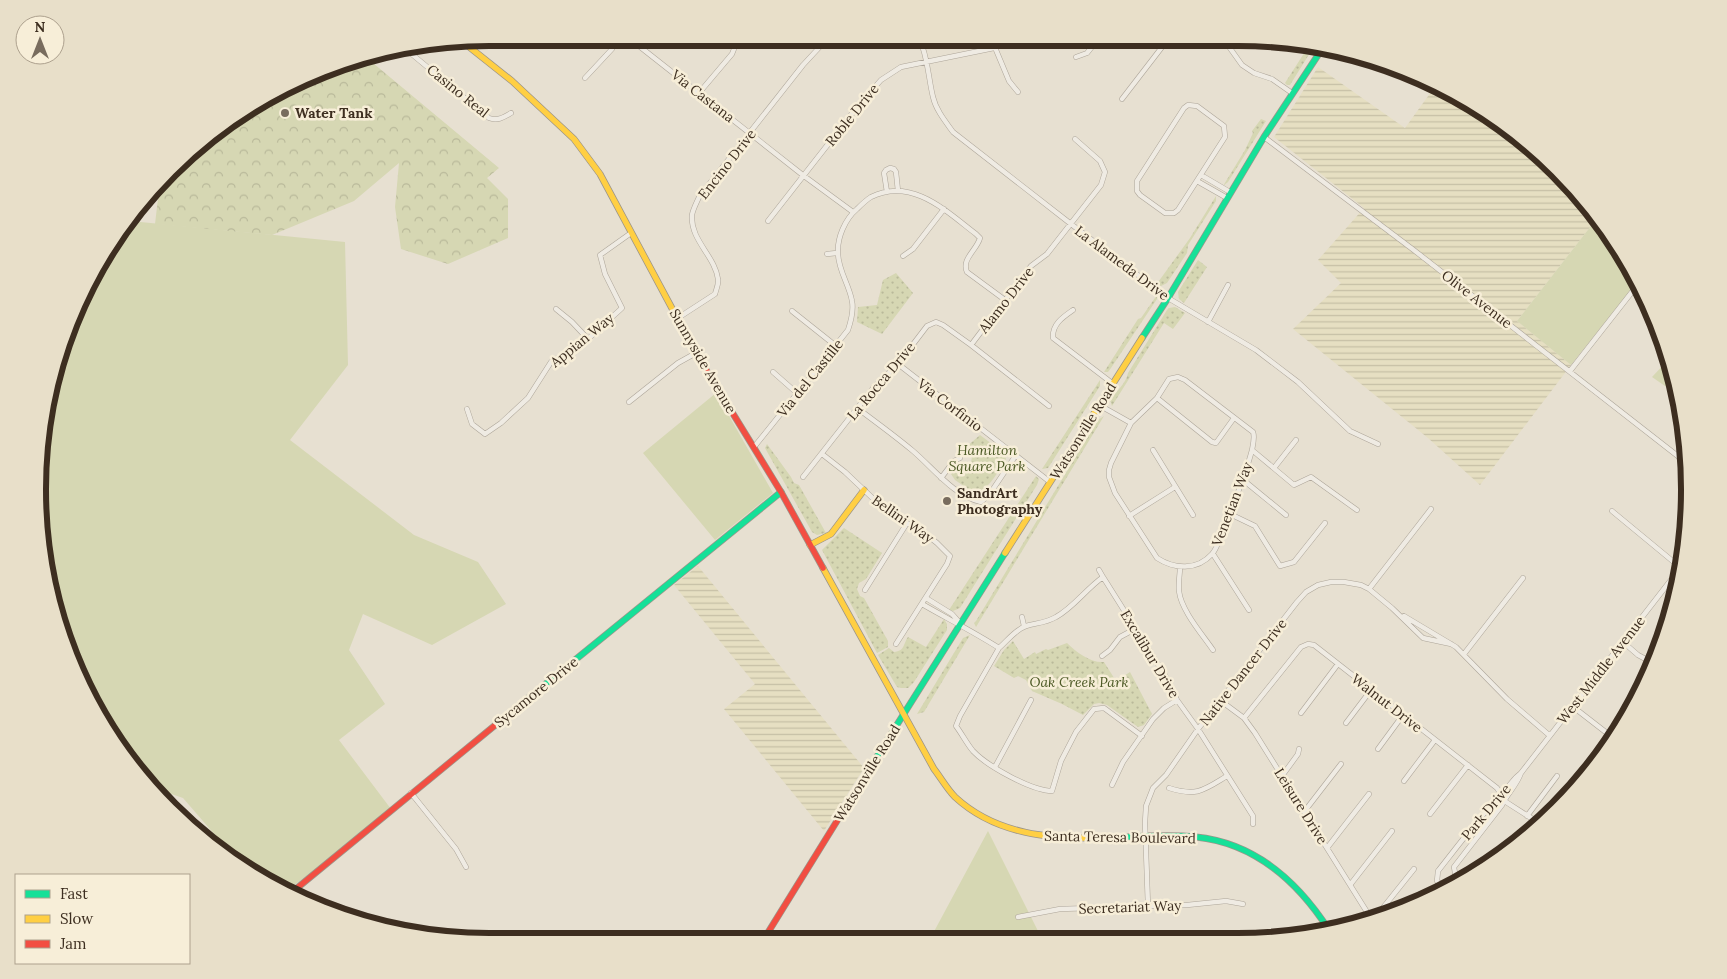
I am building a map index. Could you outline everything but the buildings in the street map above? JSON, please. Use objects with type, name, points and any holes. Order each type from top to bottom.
[{"type":"main road","name":"Sunnyside Avenue","points":[[469,47],[512,81],[574,139],[600,174],[696,353],[781,492],[904,713]]},
{"type":"main road","name":"Watsonville Road","points":[[768,933],[904,713],[1112,383],[1168,298],[1264,137],[1319,54]]},
{"type":"main road","points":[[810,545],[831,534],[864,490]]},
{"type":"main road","name":"Sycamore Drive","points":[[296,888],[781,492]]},
{"type":"main road","name":"Santa Teresa Boulevard","points":[[904,713],[918,742],[943,784],[972,811],[998,826],[1026,835],[1060,838],[1184,836],[1209,839],[1247,852],[1270,864],[1305,894],[1325,924]]},
{"type":"street","points":[[585,78],[614,46]]},
{"type":"street","name":"Via Castana","points":[[640,46],[750,134],[853,212]]},
{"type":"street","points":[[699,93],[732,54],[734,49],[732,46]]},
{"type":"street","name":"Encino Drive","points":[[678,318],[715,294],[718,281],[713,263],[694,229],[692,214],[699,197],[803,65],[821,46]]},
{"type":"street","name":"La Alameda Drive","points":[[922,46],[927,61],[933,99],[942,117],[953,132],[1168,298],[1256,350],[1291,377],[1350,431],[1378,444]]},
{"type":"street","points":[[1076,57],[1087,53],[1093,46]]},
{"type":"street","points":[[1122,99],[1163,46]]},
{"type":"street","points":[[1228,46],[1242,65],[1254,73],[1272,79],[1292,94]]},
{"type":"street","points":[[994,48],[1009,81],[1018,92]]},
{"type":"street","name":"Roble Drive","points":[[768,221],[858,106],[881,80],[901,67],[994,48]]},
{"type":"street","name":"Casino Real","points":[[411,54],[489,118],[493,120],[502,119],[511,114]]},
{"type":"street","points":[[1192,105],[1224,126],[1225,129],[1225,137],[1201,174],[1178,210],[1174,212],[1165,213],[1140,195],[1137,190],[1137,181],[1178,116],[1184,108],[1192,105]]},
{"type":"street","name":"Olive Avenue","points":[[1264,137],[1415,251],[1680,457]]},
{"type":"street","name":"Alamo Drive","points":[[971,345],[1031,266],[1047,254],[1101,185],[1105,172],[1100,161],[1075,139]]},
{"type":"street","points":[[887,192],[884,173],[890,168],[896,172],[898,191]]},
{"type":"street","points":[[1201,174],[1229,195]]},
{"type":"street","points":[[1197,181],[1229,195]]},
{"type":"street","name":"Via del Castille","points":[[754,447],[848,330],[852,317],[852,300],[840,267],[838,253],[843,227],[853,212],[871,197],[887,192],[913,193],[928,198],[944,209],[980,238],[966,262],[967,272],[1005,300]]},
{"type":"street","points":[[903,256],[913,249],[944,209]]},
{"type":"street","name":"Appian Way","points":[[467,409],[472,424],[484,434],[501,424],[528,398],[551,362],[588,338],[622,308],[605,274],[600,255],[631,232]]},
{"type":"street","points":[[827,254],[838,253]]},
{"type":"street","points":[[1208,322],[1228,285]]},
{"type":"street","points":[[1570,372],[1633,290]]},
{"type":"street","points":[[556,309],[588,338]]},
{"type":"street","points":[[1073,310],[1052,331],[1053,338],[1112,383]]},
{"type":"street","points":[[792,311],[836,346]]},
{"type":"street","name":"La Rocca Drive","points":[[803,478],[874,387],[898,364],[926,326],[936,322],[971,345]]},
{"type":"street","points":[[971,345],[1049,406]]},
{"type":"street","points":[[629,402],[678,363],[696,353]]},
{"type":"street","name":"Via Corfinio","points":[[898,364],[1050,482]]},
{"type":"street","points":[[773,372],[798,394]]},
{"type":"street","name":"Venetian Way","points":[[1178,377],[1185,380],[1253,432],[1254,435],[1252,450],[1230,514],[1213,554],[1197,565],[1180,567],[1167,565],[1157,558],[1115,493],[1109,477],[1111,463],[1131,423],[1157,398],[1169,379],[1178,377]]},
{"type":"street","points":[[1157,398],[1212,442],[1216,443],[1234,418]]},
{"type":"street","points":[[1099,405],[1131,423]]},
{"type":"street","points":[[857,408],[914,452],[941,478],[972,500],[982,502],[989,496],[1016,455]]},
{"type":"street","points":[[1274,468],[1296,440]]},
{"type":"street","points":[[1153,450],[1193,515]]},
{"type":"street","points":[[1252,450],[1294,485],[1311,477],[1357,510]]},
{"type":"street","name":"Bellini Way","points":[[822,454],[845,472],[882,507],[906,523],[917,527],[950,556],[948,564],[896,644]]},
{"type":"street","points":[[941,478],[954,461],[960,458]]},
{"type":"street","points":[[1242,479],[1286,515]]},
{"type":"street","points":[[1129,516],[1175,487]]},
{"type":"street","points":[[1369,589],[1431,509]]},
{"type":"street","points":[[1612,511],[1674,562]]},
{"type":"street","points":[[1230,514],[1255,526],[1280,566],[1294,562],[1325,523]]},
{"type":"street","points":[[865,590],[906,523]]},
{"type":"street","points":[[1213,554],[1250,610]]},
{"type":"street","points":[[1180,567],[1180,597],[1185,608],[1213,650]]},
{"type":"street","name":"Excalibur Drive","points":[[1098,570],[1166,677],[1177,700],[1198,729],[1253,816],[1253,824]]},
{"type":"street","points":[[1104,577],[1078,598],[1069,609],[1056,618],[1039,624],[1024,626],[999,648],[956,726],[974,752],[1009,776],[1042,791],[1052,791],[1061,760],[1076,732],[1096,708],[1104,708],[1142,736]]},
{"type":"street","points":[[1464,654],[1523,578]]},
{"type":"street","name":"West Middle Avenue","points":[[1521,773],[1671,580]]},
{"type":"street","name":"Native Dancer Drive","points":[[1148,906],[1145,837],[1146,806],[1153,788],[1166,775],[1198,729],[1296,602],[1306,592],[1331,582],[1344,582],[1369,589],[1392,608],[1422,638],[1451,644]]},
{"type":"street","points":[[926,598],[952,614],[961,624]]},
{"type":"street","points":[[922,604],[948,620],[961,624],[999,648]]},
{"type":"street","name":"Native Dancer Drive","points":[[1392,608],[1464,654],[1506,699],[1549,735]]},
{"type":"street","points":[[1022,617],[1024,626]]},
{"type":"street","points":[[1102,656],[1110,650],[1120,637],[1135,629]]},
{"type":"street","points":[[1623,642],[1647,659]]},
{"type":"street","name":"Walnut Drive","points":[[1244,718],[1301,647],[1308,644],[1314,645],[1497,788],[1505,799],[1534,819]]},
{"type":"street","points":[[1301,713],[1338,664]]},
{"type":"street","points":[[1346,723],[1371,690]]},
{"type":"street","points":[[995,767],[1032,700]]},
{"type":"street","points":[[1112,785],[1122,762],[1153,719],[1164,708],[1177,700]]},
{"type":"street","name":"Leisure Drive","points":[[1220,701],[1244,718],[1256,734],[1368,913]]},
{"type":"street","points":[[1572,706],[1607,734]]},
{"type":"street","points":[[1378,749],[1403,715]]},
{"type":"street","points":[[1404,781],[1436,740]]},
{"type":"street","points":[[1282,776],[1298,754],[1299,749]]},
{"type":"street","points":[[1304,812],[1341,764]]},
{"type":"street","points":[[1430,814],[1468,765]]},
{"type":"street","name":"Park Drive","points":[[1440,884],[1437,881],[1438,871],[1494,800],[1521,773]]},
{"type":"street","name":"Park Drive","points":[[1455,875],[1454,867],[1502,805],[1521,773]]},
{"type":"street","points":[[1169,788],[1179,791],[1200,792],[1227,776]]},
{"type":"street","points":[[1527,816],[1557,776]]},
{"type":"street","points":[[411,793],[456,849],[466,867]]},
{"type":"street","points":[[1327,848],[1369,794]]},
{"type":"street","points":[[1350,885],[1392,831]]},
{"type":"street","points":[[1383,908],[1414,869]]},
{"type":"street","name":"Secretariat Way","points":[[1018,917],[1060,909],[1187,905],[1226,901],[1243,904]]},
{"type":"shaded area","points":[[1318,67],[1405,128],[1432,91],[1484,121],[1530,156],[1571,197],[1592,224],[1517,321],[1571,365],[1480,485],[1428,438],[1293,329],[1341,283],[1318,260],[1364,208],[1274,137]]},
{"type":"shaded area","points":[[698,566],[864,768],[824,831],[724,709],[755,684],[674,585]]},
{"type":"green space","points":[[1305,52],[1310,53],[1290,85],[1285,83]]},
{"type":"green space","points":[[372,62],[499,168],[487,178],[508,199],[508,238],[448,264],[401,249],[395,207],[399,163],[354,201],[272,235],[155,224],[158,194],[197,156],[220,138],[243,121],[293,92],[320,80]]},
{"type":"green space","points":[[1261,119],[1266,121],[1228,182],[1223,186],[1245,150],[1253,133],[1252,131]]},
{"type":"green space","points":[[1216,196],[1216,201],[1188,245],[1187,253],[1167,283],[1161,286],[1156,285],[1190,238]]},
{"type":"green space","points":[[137,222],[345,242],[348,365],[290,440],[414,535],[478,562],[506,604],[432,645],[363,614],[349,650],[385,704],[339,740],[391,809],[348,846],[292,887],[243,858],[221,842],[183,798],[166,792],[121,736],[92,686],[80,659],[61,604],[50,547],[46,490],[50,432],[61,375],[80,320],[92,293],[121,243]]},
{"type":"green space","points":[[1592,224],[1606,243],[1632,288],[1571,365],[1517,321]]},
{"type":"green space","points":[[1198,260],[1207,267],[1184,303],[1179,299],[1178,292]]},
{"type":"green space","points":[[896,273],[913,293],[882,334],[857,322],[858,307],[877,305],[883,280]]},
{"type":"green space","points":[[1157,295],[1157,299],[1111,368],[1108,372],[1104,372],[1138,319],[1141,318]]},
{"type":"green space","points":[[1175,307],[1185,313],[1173,329],[1164,323],[1112,406],[1110,400],[1125,381],[1167,310]]},
{"type":"green space","points":[[1663,365],[1669,389],[1652,377]]},
{"type":"green space","points":[[1100,380],[1100,386],[1050,465],[1048,468],[1042,469]]},
{"type":"green space","points":[[716,393],[773,493],[715,540],[643,453]]},
{"type":"green space","points":[[1104,416],[976,627],[974,623],[1098,420]]},
{"type":"green space","name":"Hamilton Square Park","points":[[980,435],[1004,453],[1006,459],[989,485],[974,493],[955,480],[951,474],[956,467],[970,465],[972,455],[965,448]]},
{"type":"green space","points":[[767,444],[794,483],[799,485],[826,533],[817,535],[812,532],[765,448]]},
{"type":"green space","points":[[1036,476],[1039,479],[1037,485],[960,608],[953,611],[949,610]]},
{"type":"green space","points":[[844,528],[882,553],[866,579],[859,583],[857,589],[888,641],[888,647],[877,653],[822,550]]},
{"type":"green space","points":[[944,619],[947,624],[947,630],[914,682],[908,688],[897,687],[878,655],[889,648],[894,652],[900,650],[908,637],[926,647]]},
{"type":"green space","points":[[970,635],[924,712],[917,714],[963,638]]},
{"type":"green space","name":"Oak Creek Park","points":[[1013,641],[1024,659],[1035,652],[1036,654],[1067,643],[1084,657],[1104,662],[1116,681],[1130,672],[1152,714],[1144,725],[1138,727],[1107,705],[1094,704],[1083,715],[1032,691],[1026,680],[1018,676],[1014,678],[994,666],[1004,650]]},
{"type":"green space","points":[[988,831],[1039,933],[933,933]]},
{"type":"traffic: fast","points":[[1142,338],[1264,137],[1319,54]]},
{"type":"traffic: fast","points":[[510,713],[781,492]]},
{"type":"traffic: fast","points":[[871,766],[1005,553]]},
{"type":"traffic: fast","points":[[1104,838],[1185,836],[1217,841],[1237,847],[1256,856],[1289,881],[1317,912],[1325,924]]},
{"type":"traffic: slow","points":[[469,47],[512,81],[574,139],[600,174],[697,355]]},
{"type":"traffic: slow","points":[[1005,553],[1142,338]]},
{"type":"traffic: slow","points":[[810,545],[831,534],[864,490]]},
{"type":"traffic: slow","points":[[823,568],[934,769],[955,797],[971,810],[988,820],[1006,827],[1044,835],[1104,838]]},
{"type":"traffic: jam","points":[[697,355],[781,492],[823,568]]},
{"type":"traffic: jam","points":[[296,889],[510,713]]},
{"type":"traffic: jam","points":[[768,933],[871,766]]},
{"type":"place","name":"Water Tank","points":[[285,113]]},
{"type":"place","name":"SandrArt Photography","points":[[947,501]]}]
